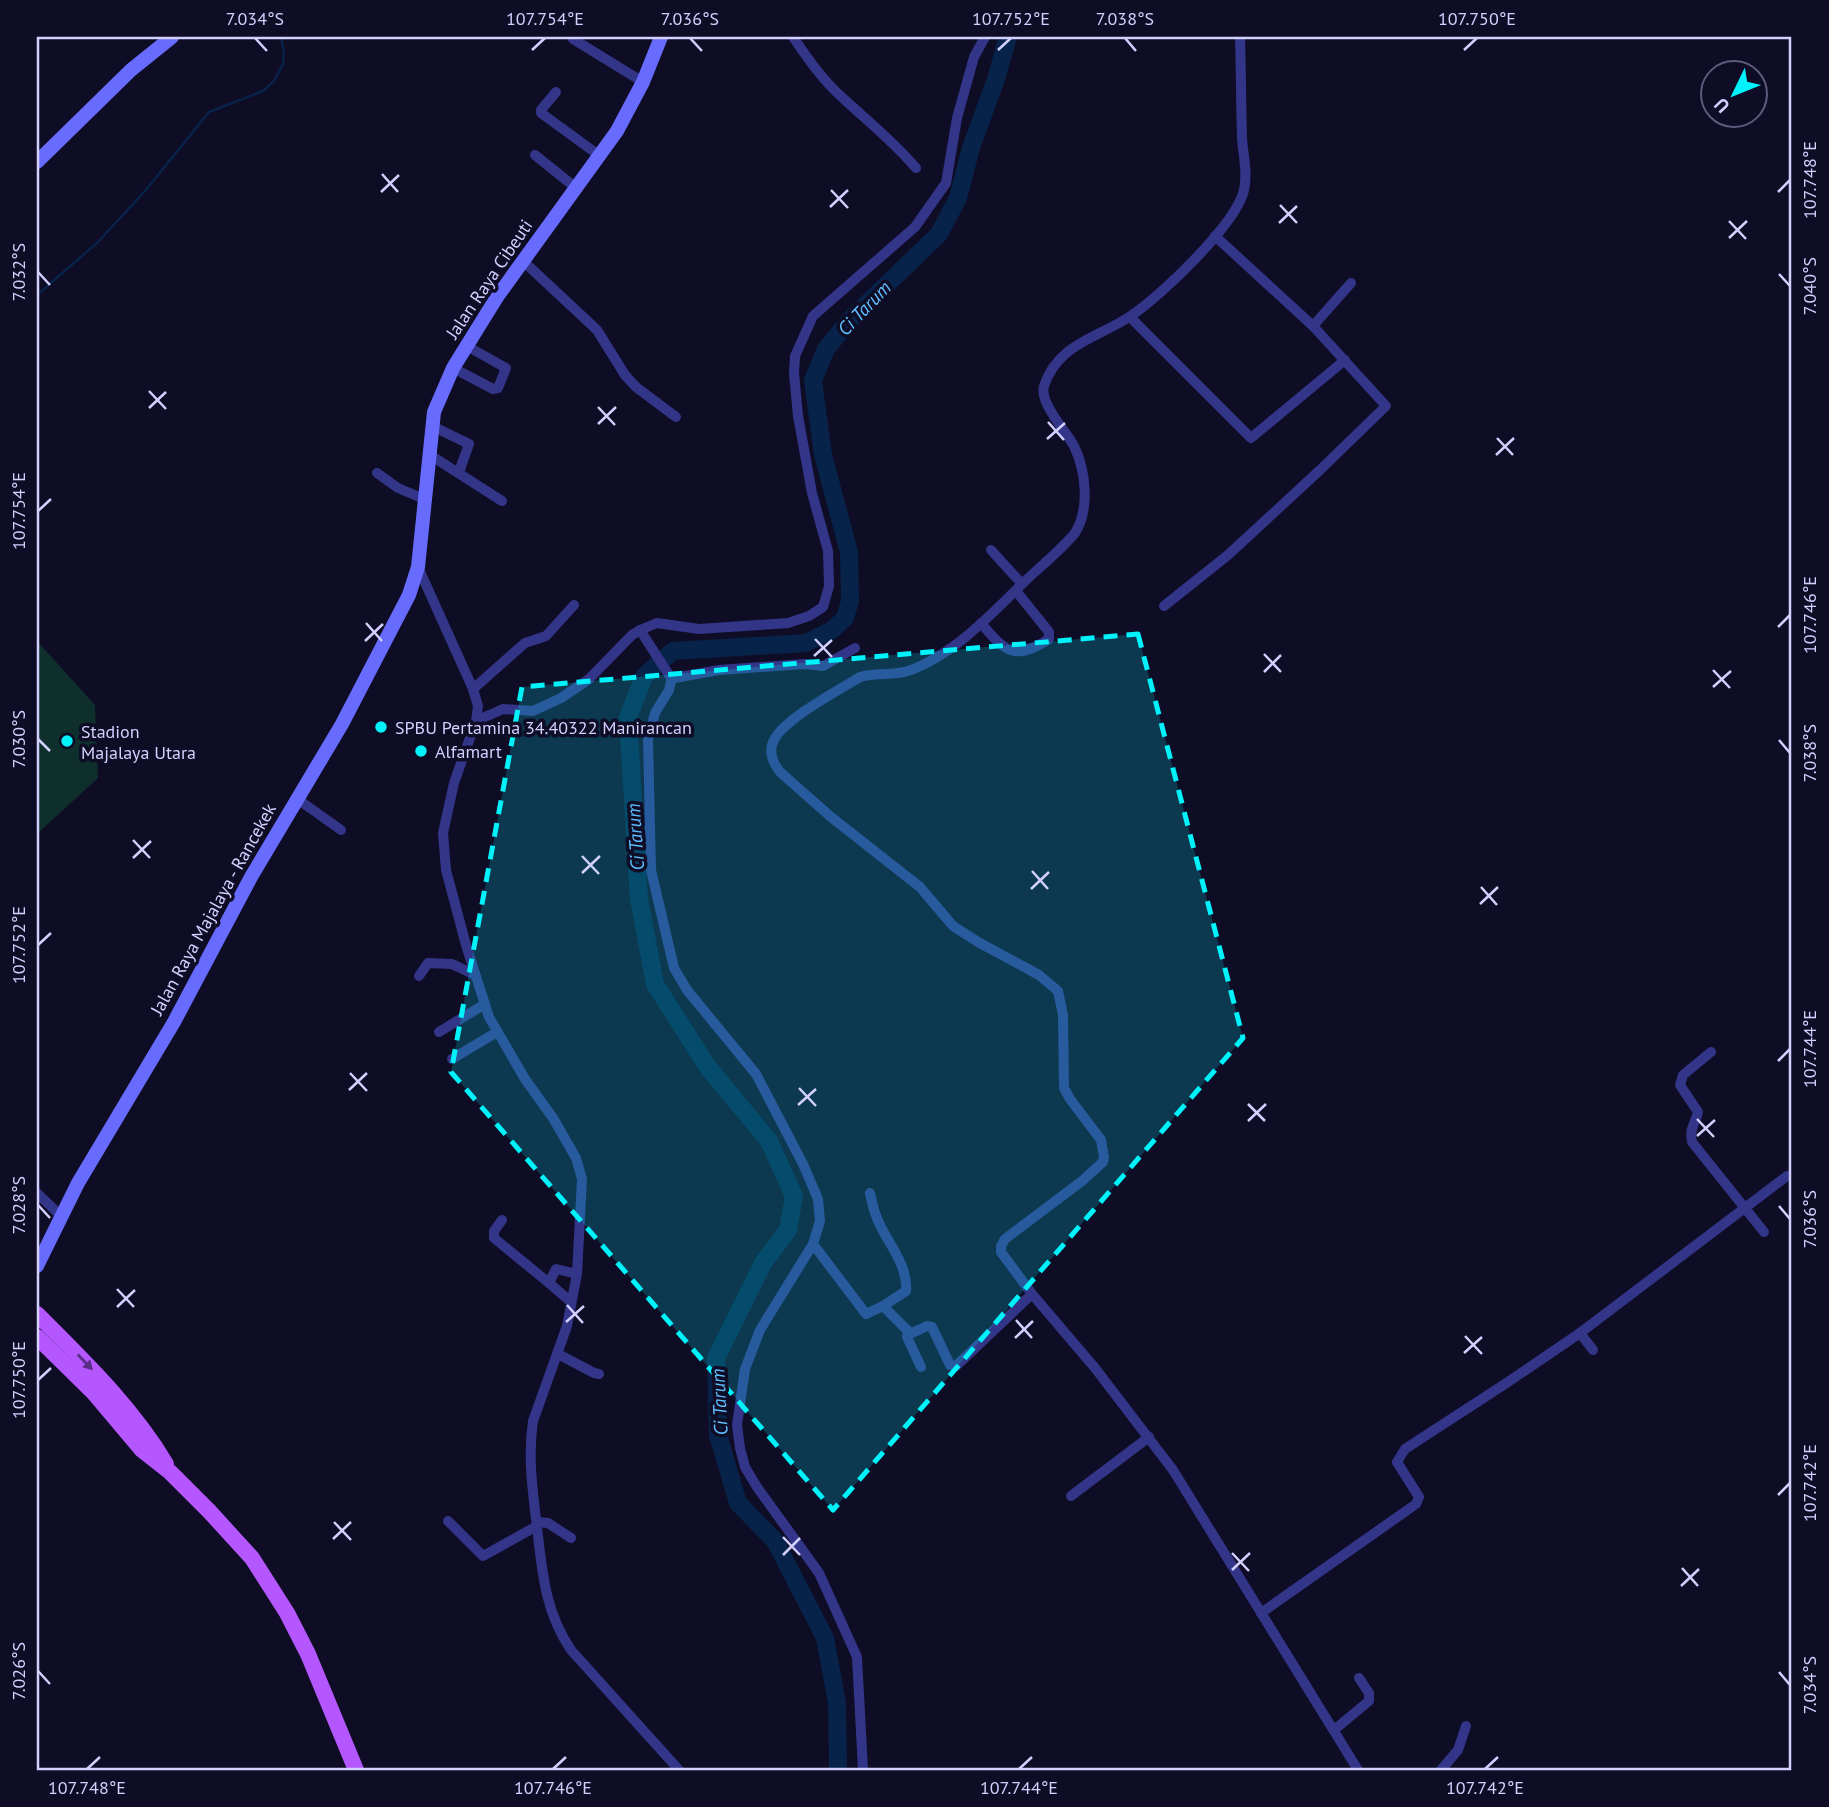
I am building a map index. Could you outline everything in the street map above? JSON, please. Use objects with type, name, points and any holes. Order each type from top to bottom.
[{"type":"main road","points":[[37,162],[131,70],[172,37]]},
{"type":"main road","name":"Jalan Raya Cibeuti","points":[[418,568],[434,412],[453,368],[465,345],[522,260],[617,131],[643,82],[661,37]]},
{"type":"main road","name":"Jalan Raya Majalaya - Rancekek","points":[[37,1266],[78,1184],[173,1022],[296,798],[342,724],[397,618],[418,568]]},
{"type":"main road","points":[[37,1314],[128,1410],[170,1472]]},
{"type":"main road","points":[[37,1337],[94,1393],[142,1450],[170,1472],[253,1558],[308,1654],[356,1770]]},
{"type":"street","points":[[793,37],[836,92],[886,136],[916,168]]},
{"type":"street","points":[[476,721],[503,709],[533,711],[561,698],[589,679],[632,635],[657,623],[699,629],[788,623],[809,616],[823,607],[829,586],[828,551],[798,416],[795,356],[813,316],[915,227],[946,183],[957,118],[974,57],[985,37]]},
{"type":"street","points":[[1240,37],[1245,188],[1241,201],[1215,236],[1169,286],[1130,317],[1069,349],[1054,365],[1044,388],[1046,402],[1078,457],[1084,509],[1081,523],[1075,533],[1019,588],[958,641],[926,663],[906,671],[860,677],[780,731],[774,740],[772,755],[774,765],[780,772],[831,817],[920,887],[953,926],[1040,975],[1058,991],[1063,1015],[1065,1088],[1070,1099],[1101,1140],[1104,1157],[1082,1181],[1003,1240],[1001,1252],[1174,1469],[1358,1770]]},
{"type":"street","points":[[573,38],[643,82]]},
{"type":"street","points":[[556,92],[541,113],[600,156]]},
{"type":"street","points":[[535,155],[576,188]]},
{"type":"street","points":[[1164,606],[1228,555],[1385,408],[1384,402],[1313,326],[1215,236]]},
{"type":"street","points":[[522,260],[597,330],[625,375],[636,387],[676,417]]},
{"type":"street","points":[[1313,326],[1351,283]]},
{"type":"street","points":[[1130,317],[1251,438],[1345,360]]},
{"type":"street","points":[[453,368],[493,389],[498,388],[506,368],[465,345]]},
{"type":"street","points":[[432,426],[469,444],[459,472]]},
{"type":"street","points":[[430,456],[502,501]]},
{"type":"street","points":[[377,472],[398,488],[424,499]]},
{"type":"street","points":[[981,623],[999,644],[1012,650],[1031,651],[1049,639],[1049,632],[990,550]]},
{"type":"street","points":[[418,568],[473,689],[478,706],[476,721],[454,783],[443,833],[446,870],[475,975],[497,1032],[525,1079],[553,1118],[578,1165],[582,1185],[578,1274],[558,1354],[536,1413],[531,1436],[530,1462],[543,1585],[561,1635],[571,1650],[679,1770]]},
{"type":"street","points":[[473,689],[525,643],[546,636],[573,605]]},
{"type":"street","points":[[641,633],[671,676],[670,690],[655,713],[648,740],[651,870],[674,968],[687,990],[756,1074],[803,1164],[818,1199],[820,1221],[813,1244],[760,1330],[745,1369],[737,1425],[745,1467],[819,1573],[857,1657],[863,1770]]},
{"type":"street","points":[[671,676],[805,664],[823,666],[855,648]]},
{"type":"street","points":[[296,798],[341,830]]},
{"type":"street","points":[[419,976],[428,963],[452,964],[475,975]]},
{"type":"street","points":[[439,1032],[485,1004]]},
{"type":"street","points":[[452,1059],[497,1032]]},
{"type":"street","points":[[1711,1052],[1680,1080],[1680,1085],[1698,1112],[1690,1130],[1692,1142],[1763,1232]]},
{"type":"street","points":[[1261,1613],[1416,1504],[1419,1497],[1416,1490],[1397,1462],[1405,1449],[1580,1333],[1787,1176],[1792,1176]]},
{"type":"street","points":[[37,1193],[62,1217]]},
{"type":"street","points":[[813,1244],[866,1314],[902,1294],[906,1287],[902,1266],[880,1225],[870,1193]]},
{"type":"street","points":[[502,1220],[494,1231],[494,1238],[571,1302]]},
{"type":"street","points":[[549,1283],[556,1269],[578,1274]]},
{"type":"street","points":[[883,1306],[912,1333],[927,1326],[932,1327],[948,1363],[956,1366],[1032,1294]]},
{"type":"street","points":[[908,1331],[907,1337],[921,1367]]},
{"type":"street","points":[[1580,1333],[1594,1350]]},
{"type":"street","points":[[558,1354],[599,1374]]},
{"type":"street","points":[[1071,1496],[1149,1437]]},
{"type":"street","points":[[448,1521],[483,1556],[537,1524],[548,1523],[571,1538]]},
{"type":"street","points":[[1334,1730],[1370,1701],[1369,1693],[1359,1678]]},
{"type":"street","points":[[1441,1770],[1458,1750],[1466,1726]]},
{"type":"highlighted area","points":[[1138,634],[1243,1038],[833,1510],[451,1072],[522,687]]},
{"type":"green space","name":"Stadion Majalaya Utara","points":[[37,641],[95,705],[98,778],[37,834]]},
{"type":"waterway","points":[[37,295],[98,242],[145,191],[209,112],[263,91],[274,81],[283,64],[281,37]]},
{"type":"waterway","name":"Ci Tarum","points":[[838,1770],[837,1703],[825,1638],[775,1541],[738,1503],[718,1435],[716,1358],[763,1263],[788,1230],[794,1196],[769,1141],[707,1066],[655,984],[639,899],[628,718],[644,676],[673,651],[806,643],[832,630],[845,618],[850,601],[849,552],[823,455],[813,380],[826,349],[850,320],[939,234],[958,198],[971,148],[1008,37]]},
{"type":"place","name":"SPBU Pertamina 34.40322 Manirancan","points":[[381,727]]},
{"type":"place","name":"Stadion Majalaya Utara","points":[[67,741]]},
{"type":"place","name":"Alfamart","points":[[421,751]]}]
